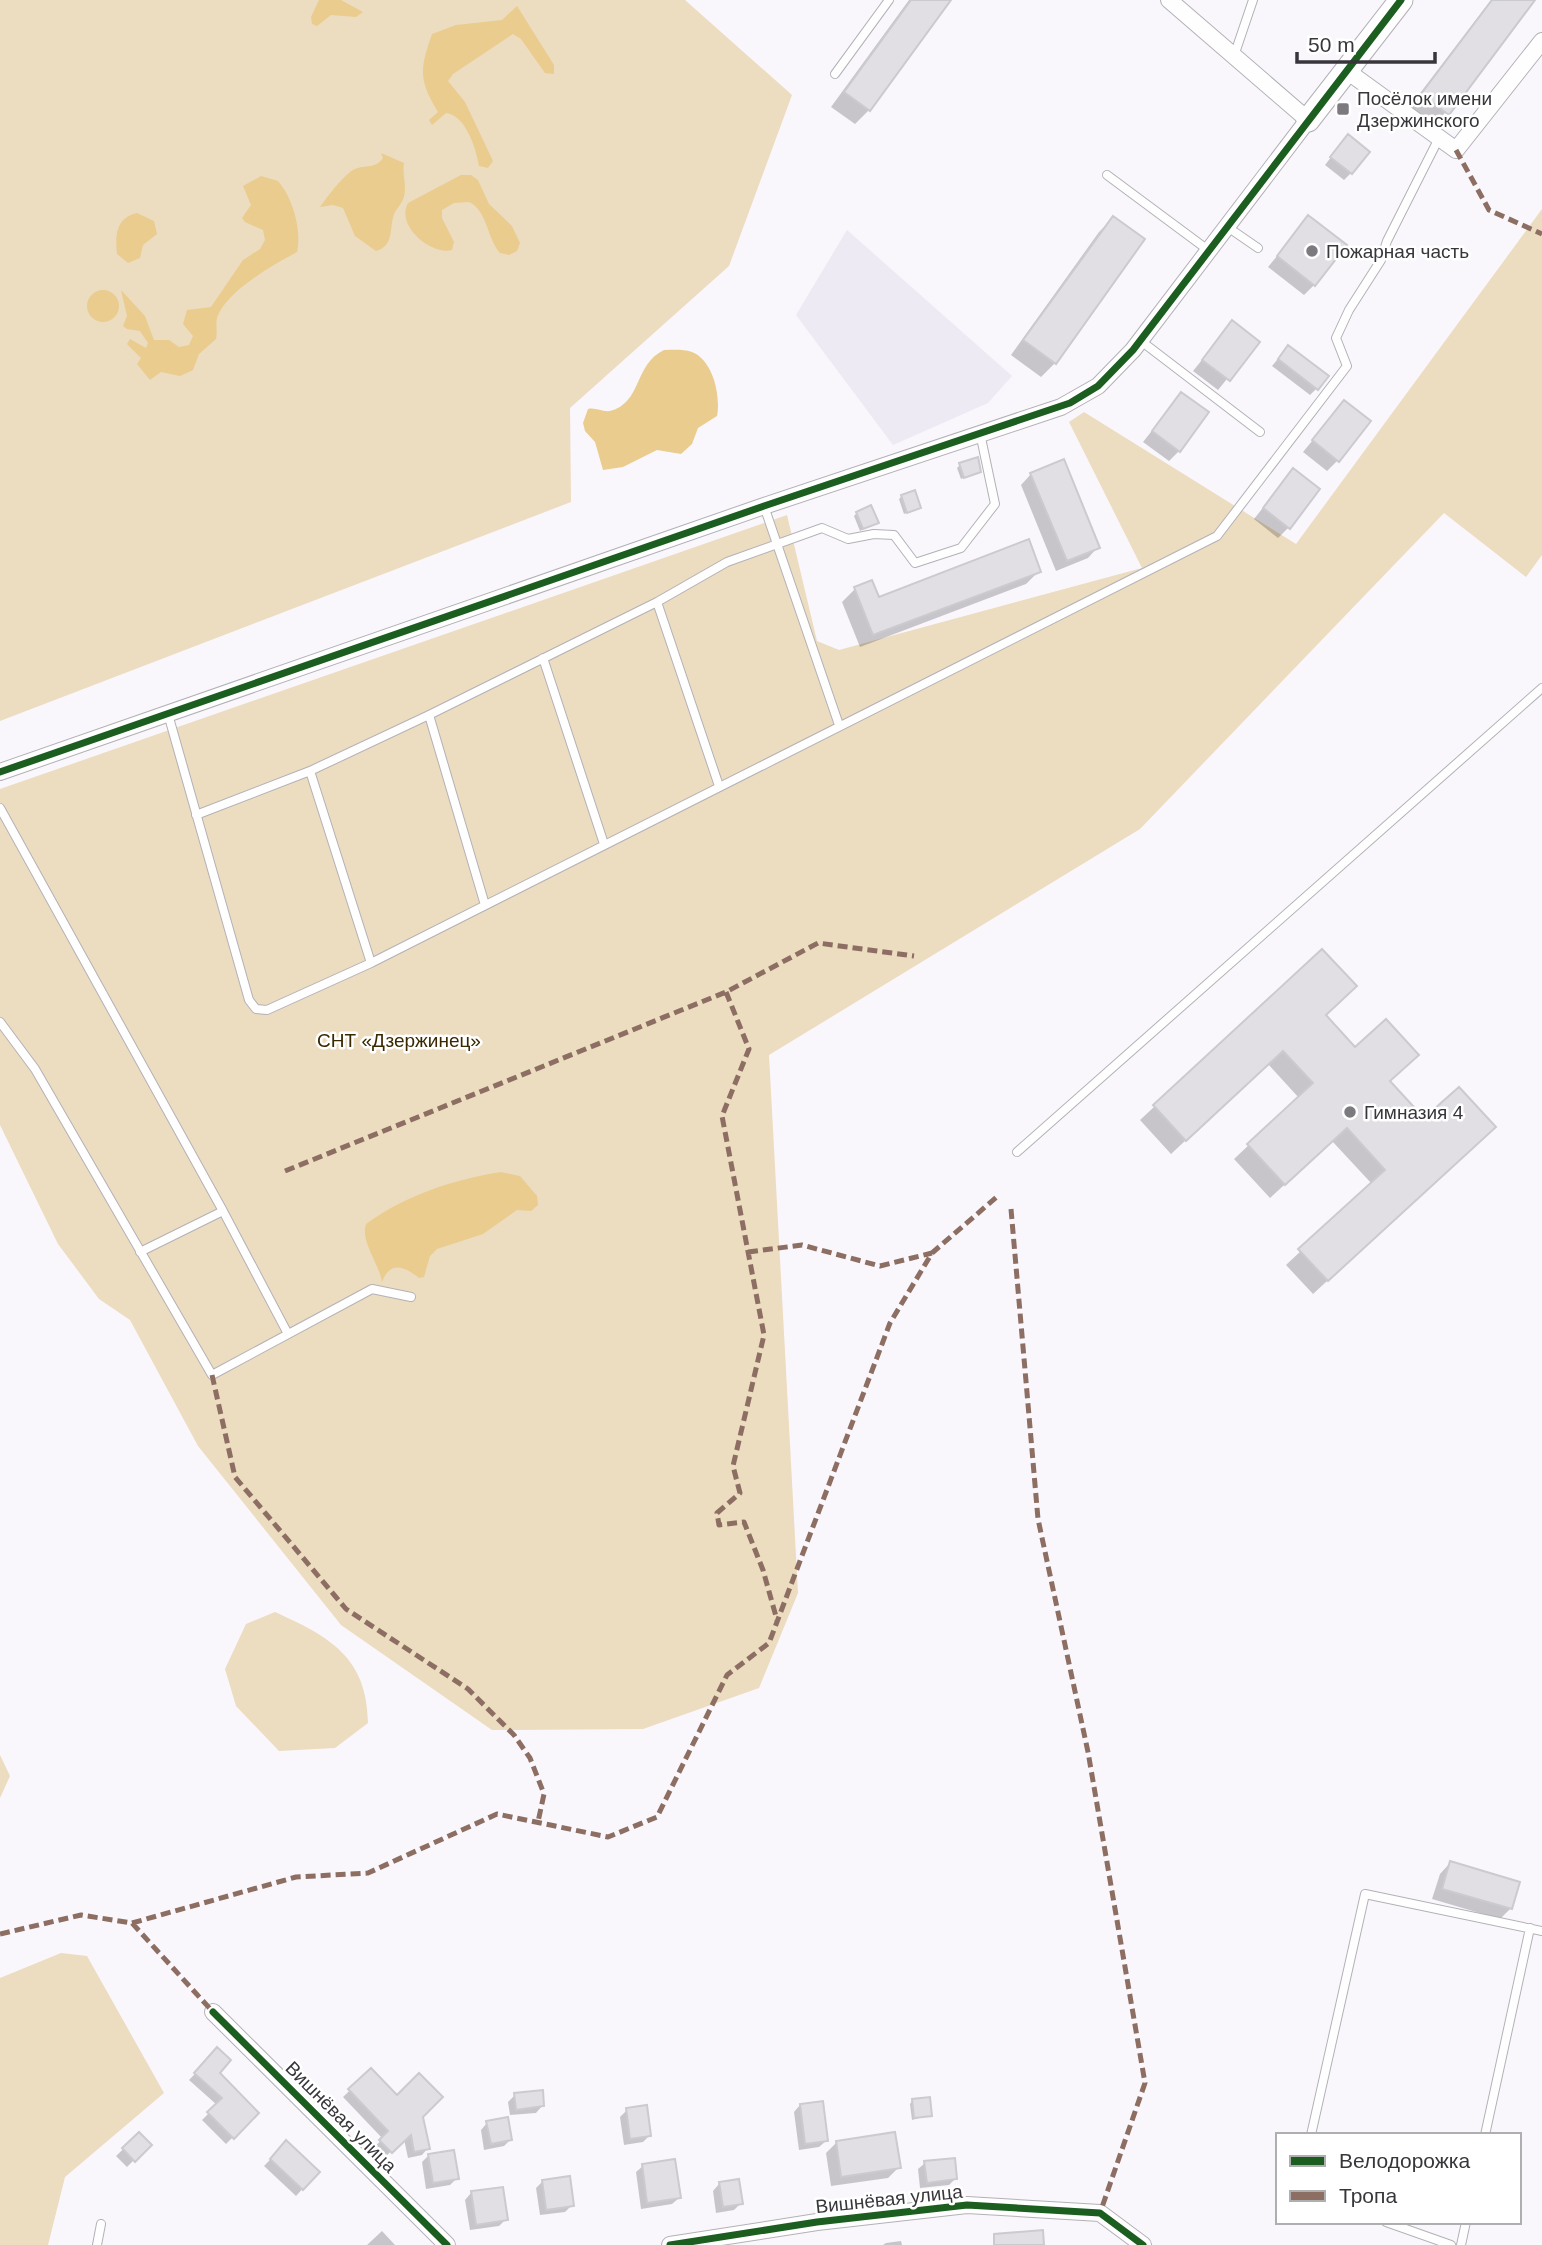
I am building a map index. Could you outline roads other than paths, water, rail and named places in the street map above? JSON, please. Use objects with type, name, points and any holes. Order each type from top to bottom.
[{"type":"street","points":[[1169,0],[1308,120]]},
{"type":"street","points":[[0,772],[764,506],[1070,403],[1098,386],[1141,341],[1226,226],[1401,0]]},
{"type":"street","points":[[1347,71],[1457,150],[1542,41]]},
{"type":"street","name":"Вишнёвая улица","points":[[213,2012],[447,2245]]},
{"type":"street","name":"Вишнёвая улица","points":[[670,2245],[817,2222],[967,2205],[1100,2213],[1143,2245]]},
{"type":"lane","points":[[835,74],[889,0]]},
{"type":"lane","points":[[1234,57],[1253,0]]},
{"type":"lane","points":[[168,714],[249,1000],[256,1009],[267,1010],[371,962],[1217,536],[1347,366],[1336,338],[1349,310],[1381,260],[1387,241],[1439,138]]},
{"type":"lane","points":[[1107,175],[1208,250]]},
{"type":"lane","points":[[1226,226],[1258,248]]},
{"type":"lane","points":[[1141,341],[1260,432]]},
{"type":"lane","points":[[196,816],[310,771],[429,715],[657,602],[727,562],[777,542],[822,528],[848,539],[874,534],[894,535],[915,563],[961,548],[995,504],[980,433]]},
{"type":"lane","points":[[764,506],[839,725]]},
{"type":"lane","points":[[657,602],[719,786]]},
{"type":"lane","points":[[543,658],[604,844]]},
{"type":"lane","points":[[1017,1152],[1542,688]]},
{"type":"lane","points":[[429,715],[485,905]]},
{"type":"lane","points":[[310,771],[371,962]]},
{"type":"lane","points":[[0,807],[288,1334]]},
{"type":"lane","points":[[0,1022],[35,1069],[212,1375],[372,1289],[411,1297]]},
{"type":"lane","points":[[141,1252],[223,1211]]},
{"type":"lane","points":[[1311,2133],[1365,1894],[1542,1931]]},
{"type":"lane","points":[[1485,2133],[1530,1928]]},
{"type":"lane","points":[[97,2245],[101,2224]]},
{"type":"lane","points":[[1392,2224],[1451,2245]]},
{"type":"lane","points":[[1461,2245],[1466,2224]]},
{"type":"place","name":"Посёлок имени Дзержинского","points":[[1343,109]]},
{"type":"place","name":"Пожарная часть","points":[[1312,251]]},
{"type":"place","name":"Гимназия 4","points":[[1350,1112]]},
{"type":"park label","name":"СНТ «Дзержинец»","points":[[399,1040]]}]
